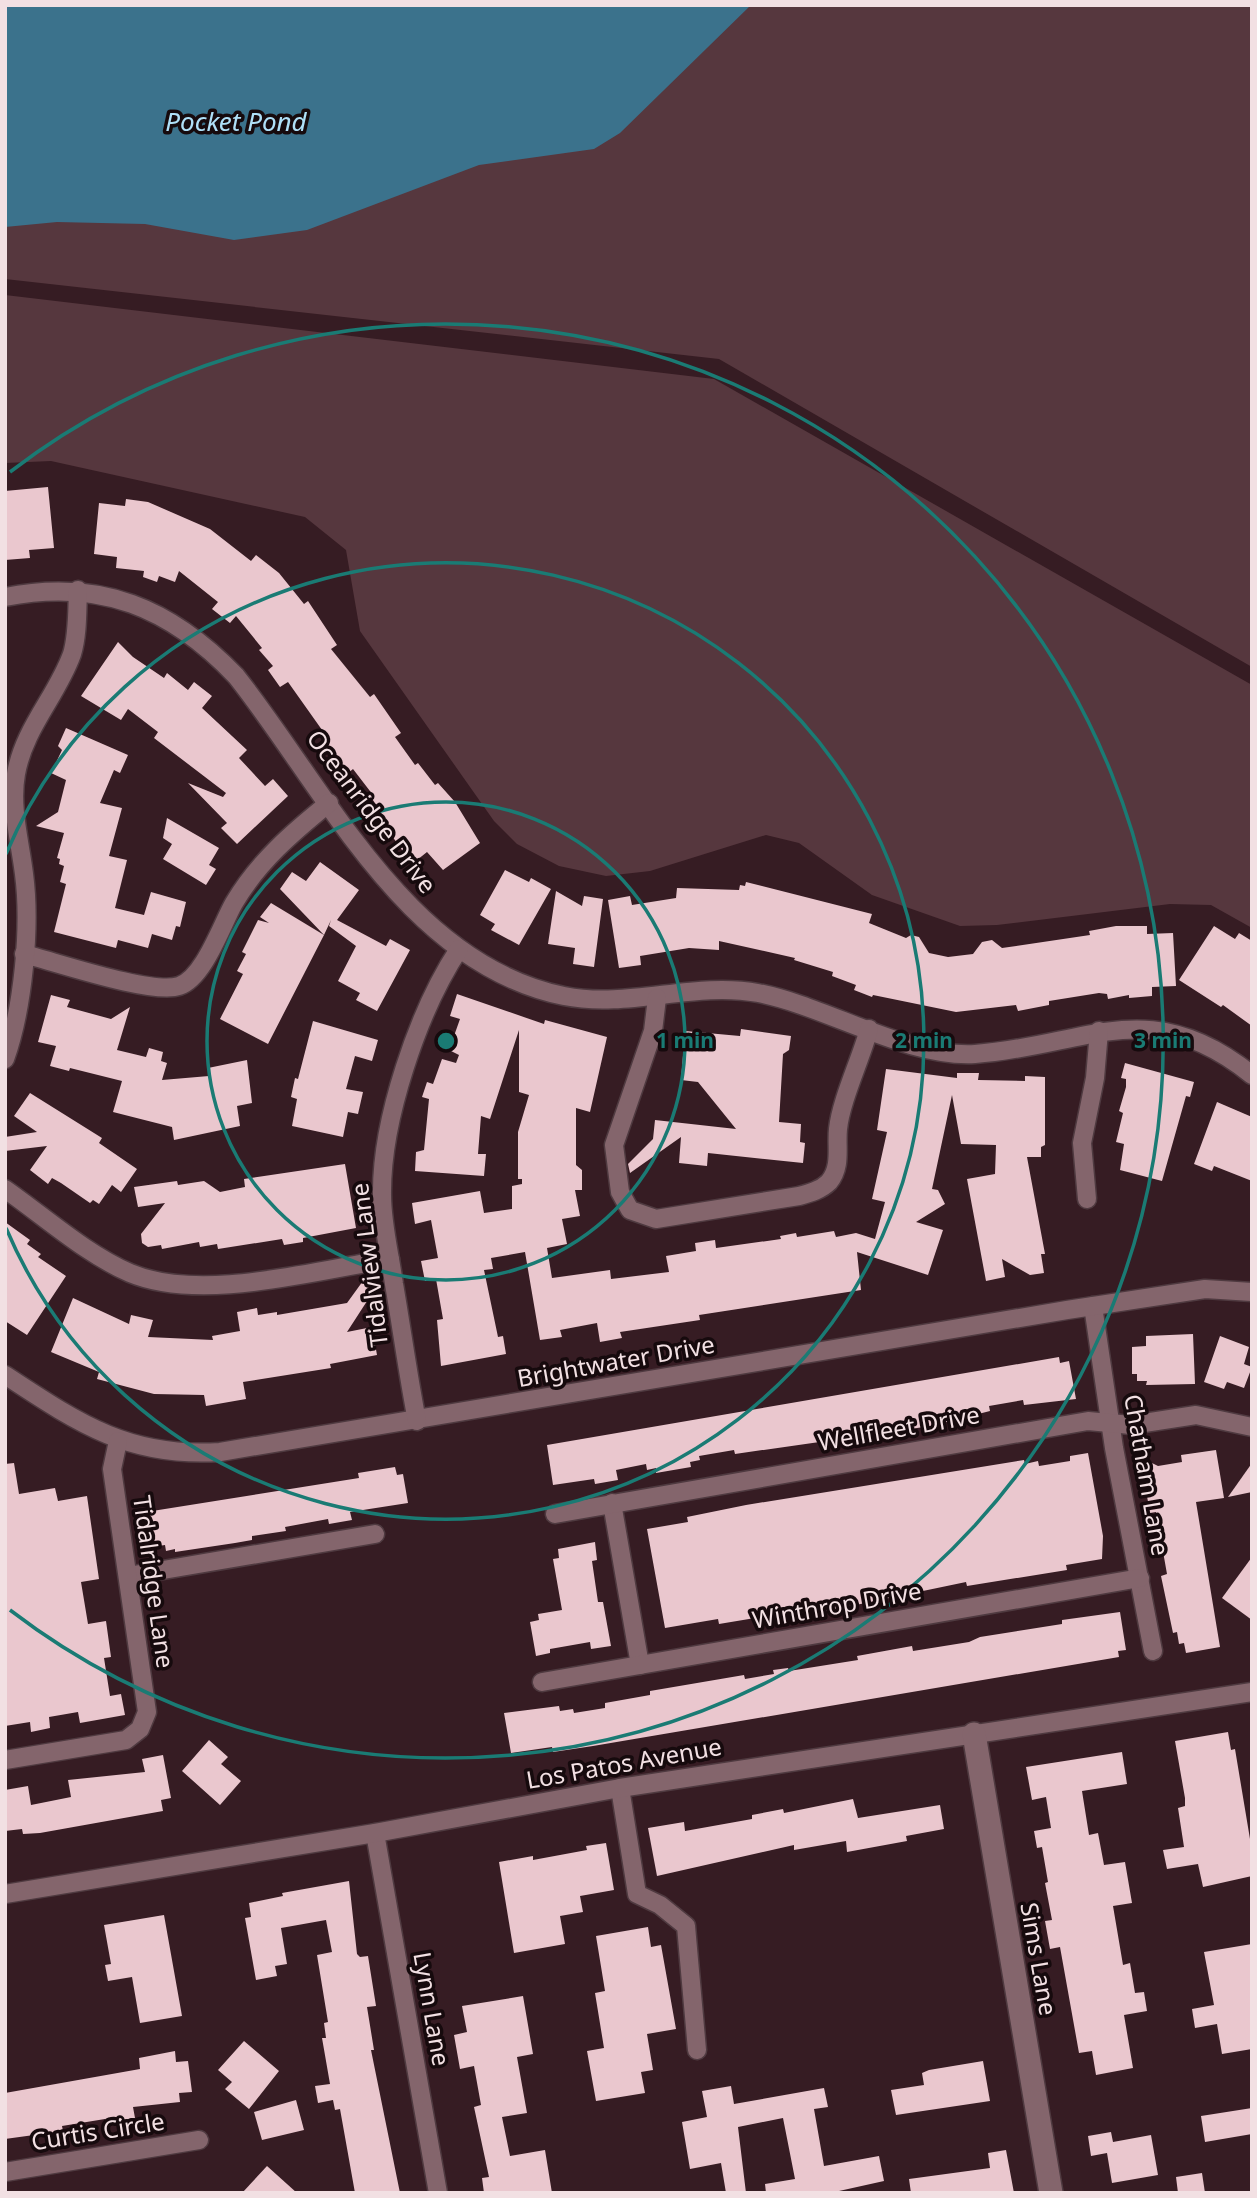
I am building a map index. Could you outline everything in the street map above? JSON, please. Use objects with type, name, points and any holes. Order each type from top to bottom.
[{"type":"street","name":"Oceanridge Drive","points":[[5,597],[78,590],[125,600],[157,614],[210,649],[270,718],[329,803],[407,904],[458,949],[519,984],[564,996],[606,1001],[657,998],[724,989],[757,993],[795,1002],[920,1047],[972,1054],[1099,1031],[1141,1028],[1186,1036],[1215,1048],[1252,1075]]},
{"type":"street","points":[[5,1059],[18,1001],[24,954],[25,877],[14,805],[15,774],[27,735],[72,652],[78,590]]},
{"type":"street","points":[[24,954],[143,985],[180,986],[194,977],[236,901],[256,873],[283,841],[329,803]]},
{"type":"street","name":"Tidalview Lane","points":[[417,1420],[382,1196],[384,1155],[392,1112],[437,987],[458,949]]},
{"type":"street","points":[[657,998],[653,1031],[614,1145],[620,1192],[631,1210],[656,1219],[799,1196],[815,1192],[828,1182],[837,1168],[838,1128],[842,1111],[870,1029]]},
{"type":"street","points":[[1087,1199],[1082,1143],[1095,1078],[1099,1031]]},
{"type":"street","points":[[5,1189],[102,1257],[130,1273],[161,1282],[195,1286],[232,1284],[390,1259]]},
{"type":"street","name":"Brightwater Drive","points":[[5,1375],[69,1418],[118,1441],[178,1452],[220,1452],[1093,1306],[1205,1289],[1252,1292]]},
{"type":"street","name":"Chatham Lane","points":[[1093,1306],[1110,1422],[1153,1651]]},
{"type":"street","name":"Wellfleet Drive","points":[[555,1514],[1086,1421],[1131,1425],[1196,1415],[1252,1427]]},
{"type":"street","name":"Tidalridge Lane","points":[[5,1760],[126,1740],[140,1729],[147,1712],[112,1469],[118,1441]]},
{"type":"street","points":[[612,1503],[640,1665]]},
{"type":"street","points":[[128,1576],[375,1534]]},
{"type":"street","name":"Winthrop Drive","points":[[542,1682],[1140,1578]]},
{"type":"street","name":"Los Patos Avenue","points":[[5,1894],[375,1833],[620,1788],[1252,1692]]},
{"type":"street","name":"Sims Lane","points":[[974,1734],[1051,2193]]},
{"type":"street","points":[[620,1788],[637,1894],[660,1905],[686,1926],[697,2050]]},
{"type":"street","name":"Lynn Lane","points":[[375,1833],[438,2193]]},
{"type":"street","name":"Curtis Circle","points":[[5,2172],[199,2140]]},
{"type":"shaded area","points":[[5,5],[1252,5],[1252,667],[719,359],[5,279]]},
{"type":"shaded area","points":[[5,295],[714,379],[1252,685],[1252,928],[1211,905],[1170,904],[997,925],[960,926],[872,895],[799,843],[766,835],[650,871],[606,876],[559,866],[517,844],[494,821],[360,631],[346,550],[305,517],[51,461],[5,463]]},
{"type":"water","name":"Pocket Pond","points":[[5,5],[751,5],[620,133],[594,149],[479,165],[307,230],[234,240],[145,224],[57,222],[5,227]]},
{"type":"building","points":[[48,487],[54,548],[29,550],[30,558],[5,560],[5,491]]},
{"type":"building","points":[[126,499],[148,502],[210,529],[251,561],[256,555],[279,573],[304,604],[308,601],[337,645],[331,649],[370,697],[374,694],[401,733],[395,737],[415,765],[418,763],[435,785],[438,783],[455,802],[480,843],[443,870],[427,852],[412,864],[387,829],[390,827],[371,797],[373,795],[353,769],[347,774],[322,741],[327,737],[288,682],[280,687],[268,670],[273,666],[259,650],[262,648],[236,616],[230,623],[212,609],[218,602],[179,571],[175,582],[159,576],[157,582],[143,577],[144,571],[116,568],[117,557],[94,554],[99,503],[125,506]]},
{"type":"building","points":[[118,642],[133,657],[164,678],[167,673],[188,690],[194,682],[212,696],[202,708],[247,750],[239,758],[265,786],[273,779],[288,796],[237,844],[221,828],[227,823],[188,783],[223,797],[226,793],[154,738],[158,732],[128,709],[121,720],[81,696]]},
{"type":"building","points":[[66,728],[128,755],[120,773],[114,770],[100,803],[122,808],[109,856],[127,860],[115,908],[144,915],[151,892],[186,902],[180,927],[176,926],[172,940],[152,934],[148,948],[118,940],[116,948],[54,932],[66,884],[60,882],[64,866],[59,864],[60,859],[57,858],[64,833],[36,826],[58,812],[66,780],[51,773],[62,750],[58,746]]},
{"type":"building","points":[[167,818],[219,848],[209,865],[216,869],[206,885],[163,859],[172,844],[163,838]]},
{"type":"building","points":[[320,862],[359,890],[337,920],[386,946],[390,939],[410,950],[377,1011],[356,1000],[360,993],[338,981],[356,946],[329,926],[331,920],[324,935],[280,889],[292,872],[306,881]]},
{"type":"building","points":[[505,870],[529,882],[531,878],[551,889],[519,945],[491,930],[495,924],[480,915]]},
{"type":"building","points":[[746,882],[872,914],[869,923],[906,938],[911,935],[919,937],[929,953],[948,957],[973,954],[982,942],[992,940],[1002,948],[1090,935],[1089,931],[1116,926],[1147,926],[1147,934],[1173,933],[1176,986],[1152,987],[1152,996],[1129,998],[1129,995],[1108,999],[1107,994],[1099,993],[1049,1001],[1049,1005],[1018,1011],[1016,1005],[956,1012],[873,995],[872,997],[854,990],[856,985],[832,976],[833,972],[794,960],[795,958],[719,941],[719,950],[689,948],[640,956],[641,965],[619,968],[608,900],[630,896],[632,905],[676,898],[677,888],[739,890],[740,885],[745,886]]},
{"type":"building","points":[[556,891],[582,906],[584,896],[603,899],[594,967],[573,964],[575,948],[548,944]]},
{"type":"building","points":[[271,903],[324,935],[268,1044],[220,1019],[243,974],[237,971],[246,954],[242,952],[258,920],[269,923],[260,917]]},
{"type":"building","points":[[1214,926],[1235,939],[1239,933],[1252,941],[1252,1026],[1223,1005],[1221,1007],[1179,980]]},
{"type":"building","points":[[457,994],[544,1024],[545,1020],[607,1037],[590,1112],[576,1108],[576,1165],[582,1170],[582,1190],[575,1190],[580,1216],[562,1219],[567,1244],[547,1248],[552,1278],[610,1270],[611,1279],[669,1272],[666,1256],[696,1251],[695,1243],[715,1240],[716,1248],[781,1239],[780,1236],[796,1233],[797,1237],[834,1231],[836,1237],[856,1233],[875,1239],[885,1202],[872,1199],[887,1132],[877,1130],[886,1069],[957,1078],[957,1073],[979,1073],[978,1080],[1025,1081],[1025,1076],[1045,1077],[1045,1145],[1041,1147],[1041,1157],[1027,1157],[1045,1254],[1041,1254],[1044,1273],[1030,1275],[1002,1259],[1005,1277],[986,1281],[967,1179],[995,1174],[996,1145],[961,1144],[952,1095],[932,1189],[938,1190],[945,1204],[916,1222],[943,1230],[928,1275],[857,1252],[861,1290],[699,1315],[700,1320],[620,1332],[622,1338],[600,1342],[597,1323],[560,1330],[562,1337],[540,1340],[525,1252],[491,1258],[493,1269],[484,1270],[498,1337],[503,1336],[506,1354],[441,1366],[437,1320],[443,1319],[436,1279],[425,1281],[421,1261],[438,1258],[431,1220],[415,1224],[412,1203],[480,1191],[484,1213],[512,1209],[512,1186],[522,1184],[522,1179],[518,1179],[518,1132],[529,1095],[519,1092],[519,1030],[490,1119],[481,1116],[478,1154],[486,1154],[484,1176],[415,1171],[416,1152],[424,1150],[429,1099],[422,1097],[427,1082],[433,1084],[442,1059],[456,1063],[459,1055],[449,1050],[460,1019],[450,1016]]},
{"type":"building","points":[[51,995],[70,1000],[67,1007],[111,1019],[130,1007],[117,1050],[146,1057],[149,1048],[163,1052],[161,1061],[167,1063],[162,1080],[209,1076],[208,1068],[247,1060],[252,1103],[237,1106],[240,1126],[174,1140],[172,1127],[113,1112],[122,1081],[70,1068],[69,1071],[50,1066],[56,1046],[38,1042]]},
{"type":"building","points":[[313,1021],[378,1040],[372,1061],[355,1056],[346,1089],[363,1092],[358,1114],[348,1112],[343,1137],[292,1126],[297,1099],[291,1097]]},
{"type":"building","points":[[741,1029],[791,1036],[789,1050],[783,1054],[779,1122],[801,1124],[800,1142],[805,1143],[803,1163],[708,1153],[707,1166],[679,1163],[681,1137],[630,1173],[628,1164],[653,1139],[655,1120],[736,1129],[698,1082],[681,1080],[685,1031],[740,1036]]},
{"type":"building","points":[[1125,1063],[1194,1082],[1190,1097],[1186,1096],[1162,1181],[1120,1170],[1124,1144],[1116,1142],[1123,1113],[1119,1111],[1126,1087],[1126,1079],[1121,1078]]},
{"type":"building","points":[[30,1093],[102,1138],[99,1143],[137,1169],[121,1192],[112,1185],[99,1204],[93,1200],[90,1203],[52,1178],[48,1184],[30,1170],[47,1146],[5,1151],[5,1137],[37,1132],[14,1116]]},
{"type":"building","points":[[1217,1102],[1252,1117],[1252,1181],[1214,1166],[1212,1171],[1194,1164]]},
{"type":"building","points":[[345,1164],[356,1228],[303,1238],[303,1242],[284,1245],[282,1239],[218,1249],[217,1244],[200,1247],[199,1242],[162,1249],[161,1245],[148,1247],[142,1243],[141,1234],[165,1203],[138,1207],[134,1187],[177,1181],[178,1185],[204,1181],[220,1192],[245,1187],[244,1179]]},
{"type":"building","points":[[5,1222],[30,1240],[27,1244],[41,1254],[38,1257],[66,1276],[27,1335],[5,1321]]},
{"type":"building","points":[[368,1274],[380,1281],[347,1332],[372,1327],[377,1355],[330,1364],[331,1368],[243,1382],[246,1399],[206,1406],[204,1395],[154,1394],[97,1379],[99,1372],[51,1352],[73,1298],[129,1324],[131,1315],[153,1320],[148,1337],[213,1340],[212,1336],[240,1331],[237,1312],[257,1308],[258,1315],[277,1312],[277,1315],[347,1303]]},
{"type":"building","points":[[1193,1334],[1195,1384],[1146,1385],[1147,1381],[1137,1381],[1137,1374],[1132,1374],[1132,1347],[1146,1346],[1146,1336]]},
{"type":"building","points":[[1220,1336],[1249,1347],[1244,1364],[1252,1367],[1244,1388],[1227,1382],[1224,1389],[1204,1382]]},
{"type":"building","points":[[1059,1357],[1060,1363],[1069,1361],[1076,1399],[1024,1405],[1023,1400],[989,1406],[990,1411],[931,1426],[735,1454],[734,1450],[699,1456],[700,1460],[690,1462],[691,1467],[656,1473],[656,1468],[647,1470],[646,1464],[616,1470],[618,1480],[595,1484],[594,1479],[553,1485],[547,1445]]},
{"type":"building","points":[[1216,1450],[1224,1498],[1196,1502],[1220,1647],[1186,1653],[1184,1643],[1179,1644],[1177,1632],[1173,1633],[1161,1576],[1167,1574],[1156,1512],[1150,1513],[1140,1457],[1158,1466],[1182,1462],[1181,1455]]},
{"type":"building","points":[[1088,1453],[1103,1536],[1102,1559],[1066,1565],[1067,1570],[967,1586],[966,1582],[803,1616],[802,1610],[719,1624],[718,1619],[665,1628],[647,1529],[688,1522],[687,1517],[746,1505],[1024,1460],[1025,1464],[1038,1461],[1039,1466],[1070,1461],[1070,1456]]},
{"type":"building","points":[[14,1463],[19,1494],[55,1488],[58,1501],[87,1496],[99,1579],[81,1582],[88,1624],[106,1621],[111,1657],[104,1658],[110,1696],[121,1694],[125,1715],[80,1723],[78,1712],[49,1717],[50,1728],[31,1732],[30,1722],[5,1726],[5,1464]]},
{"type":"building","points":[[1252,1463],[1252,1492],[1228,1497]]},
{"type":"building","points":[[395,1467],[397,1475],[403,1474],[408,1503],[350,1512],[352,1520],[329,1524],[328,1519],[285,1527],[286,1531],[252,1536],[252,1540],[235,1543],[175,1552],[175,1549],[166,1551],[165,1545],[152,1547],[146,1512],[359,1478],[358,1473]]},
{"type":"building","points":[[595,1542],[597,1560],[592,1561],[598,1602],[603,1602],[611,1646],[591,1649],[590,1642],[550,1649],[550,1653],[536,1656],[530,1622],[539,1620],[538,1614],[562,1610],[553,1559],[559,1558],[558,1549]]},
{"type":"building","points":[[1252,1557],[1252,1620],[1222,1598]]},
{"type":"building","points":[[1120,1612],[1126,1650],[1118,1651],[1119,1657],[593,1746],[553,1752],[552,1747],[511,1753],[504,1713],[559,1706],[560,1711],[573,1709],[574,1713],[605,1708],[605,1703],[650,1695],[650,1691],[744,1675],[745,1679],[774,1674],[773,1670],[788,1668],[789,1671],[858,1660],[857,1656],[912,1646],[913,1651],[969,1642],[980,1637],[1062,1624],[1062,1620]]},
{"type":"building","points":[[1228,1732],[1231,1750],[1235,1749],[1252,1851],[1252,1876],[1203,1887],[1198,1864],[1167,1869],[1163,1850],[1184,1847],[1178,1808],[1185,1806],[1185,1798],[1175,1741]]},
{"type":"building","points":[[209,1740],[228,1757],[221,1764],[241,1781],[220,1805],[182,1771]]},
{"type":"building","points":[[1122,1752],[1127,1784],[1082,1791],[1089,1835],[1098,1833],[1104,1865],[1125,1862],[1132,1903],[1113,1906],[1123,1965],[1130,1963],[1135,1993],[1144,1992],[1147,2011],[1124,2015],[1133,2068],[1096,2075],[1092,2051],[1079,2053],[1060,1947],[1050,1949],[1045,1921],[1052,1920],[1045,1883],[1048,1882],[1042,1847],[1037,1848],[1034,1831],[1051,1828],[1046,1797],[1032,1800],[1026,1767]]},
{"type":"building","points":[[163,1755],[171,1798],[161,1800],[163,1811],[40,1833],[23,1834],[22,1829],[5,1831],[5,1790],[28,1786],[31,1805],[71,1797],[68,1780],[145,1772],[142,1759]]},
{"type":"building","points":[[853,1799],[858,1818],[940,1805],[944,1829],[906,1836],[907,1841],[847,1852],[846,1841],[794,1850],[794,1845],[657,1876],[648,1828],[684,1822],[685,1831],[752,1819],[752,1815],[783,1809],[784,1813]]},
{"type":"building","points":[[606,1843],[614,1890],[580,1896],[583,1912],[560,1916],[565,1944],[514,1953],[499,1862],[533,1856],[533,1860],[587,1850],[586,1846]]},
{"type":"building","points":[[349,1881],[357,1954],[360,1957],[368,1956],[376,2006],[367,2007],[374,2050],[371,2050],[400,2193],[355,2193],[340,2109],[335,2110],[333,2100],[318,2103],[315,2086],[330,2084],[322,2038],[326,2038],[324,2023],[328,2022],[317,1955],[332,1952],[326,1920],[281,1928],[287,1964],[275,1966],[277,1976],[256,1980],[245,1918],[251,1917],[249,1903],[283,1896],[282,1893]]},
{"type":"building","points":[[164,1915],[182,2016],[140,2023],[132,1977],[108,1981],[105,1965],[111,1964],[104,1925]]},
{"type":"building","points":[[648,1927],[651,1947],[661,1945],[676,2029],[647,2034],[653,2070],[641,2072],[645,2093],[596,2101],[587,2051],[604,2048],[595,1993],[605,1991],[596,1936]]},
{"type":"building","points":[[1252,1944],[1252,2049],[1222,2054],[1217,2024],[1195,2028],[1192,2009],[1214,2005],[1204,1952]]},
{"type":"building","points":[[523,1996],[533,2054],[517,2057],[527,2113],[502,2117],[510,2156],[545,2150],[552,2193],[484,2193],[482,2178],[489,2177],[474,2107],[481,2105],[474,2066],[460,2069],[454,2035],[467,2032],[462,2006]]},
{"type":"building","points":[[244,2041],[279,2071],[249,2109],[225,2089],[232,2082],[218,2070]]},
{"type":"building","points":[[175,2051],[176,2062],[188,2061],[192,2092],[179,2093],[180,2102],[133,2107],[135,2118],[106,2123],[105,2119],[62,2126],[63,2131],[5,2139],[5,2093],[140,2069],[139,2058]]},
{"type":"building","points":[[983,2061],[990,2101],[896,2115],[891,2090],[924,2085],[922,2073],[929,2070]]},
{"type":"building","points":[[731,2086],[734,2104],[824,2088],[828,2107],[814,2109],[824,2166],[879,2156],[884,2181],[830,2193],[766,2193],[765,2184],[795,2179],[783,2118],[738,2127],[746,2193],[726,2193],[721,2163],[690,2169],[682,2122],[707,2117],[702,2091]]},
{"type":"building","points":[[296,2100],[304,2130],[262,2140],[254,2112]]},
{"type":"building","points":[[1252,2108],[1252,2134],[1205,2142],[1201,2116]]},
{"type":"building","points":[[1111,2132],[1113,2142],[1151,2135],[1158,2175],[1112,2183],[1107,2153],[1091,2156],[1088,2136]]},
{"type":"building","points":[[1006,2150],[1014,2193],[911,2193],[909,2179],[990,2168],[988,2153]]},
{"type":"building","points":[[267,2166],[297,2193],[242,2193]]},
{"type":"building","points":[[1202,2173],[1205,2193],[1178,2193],[1176,2177]]}]
